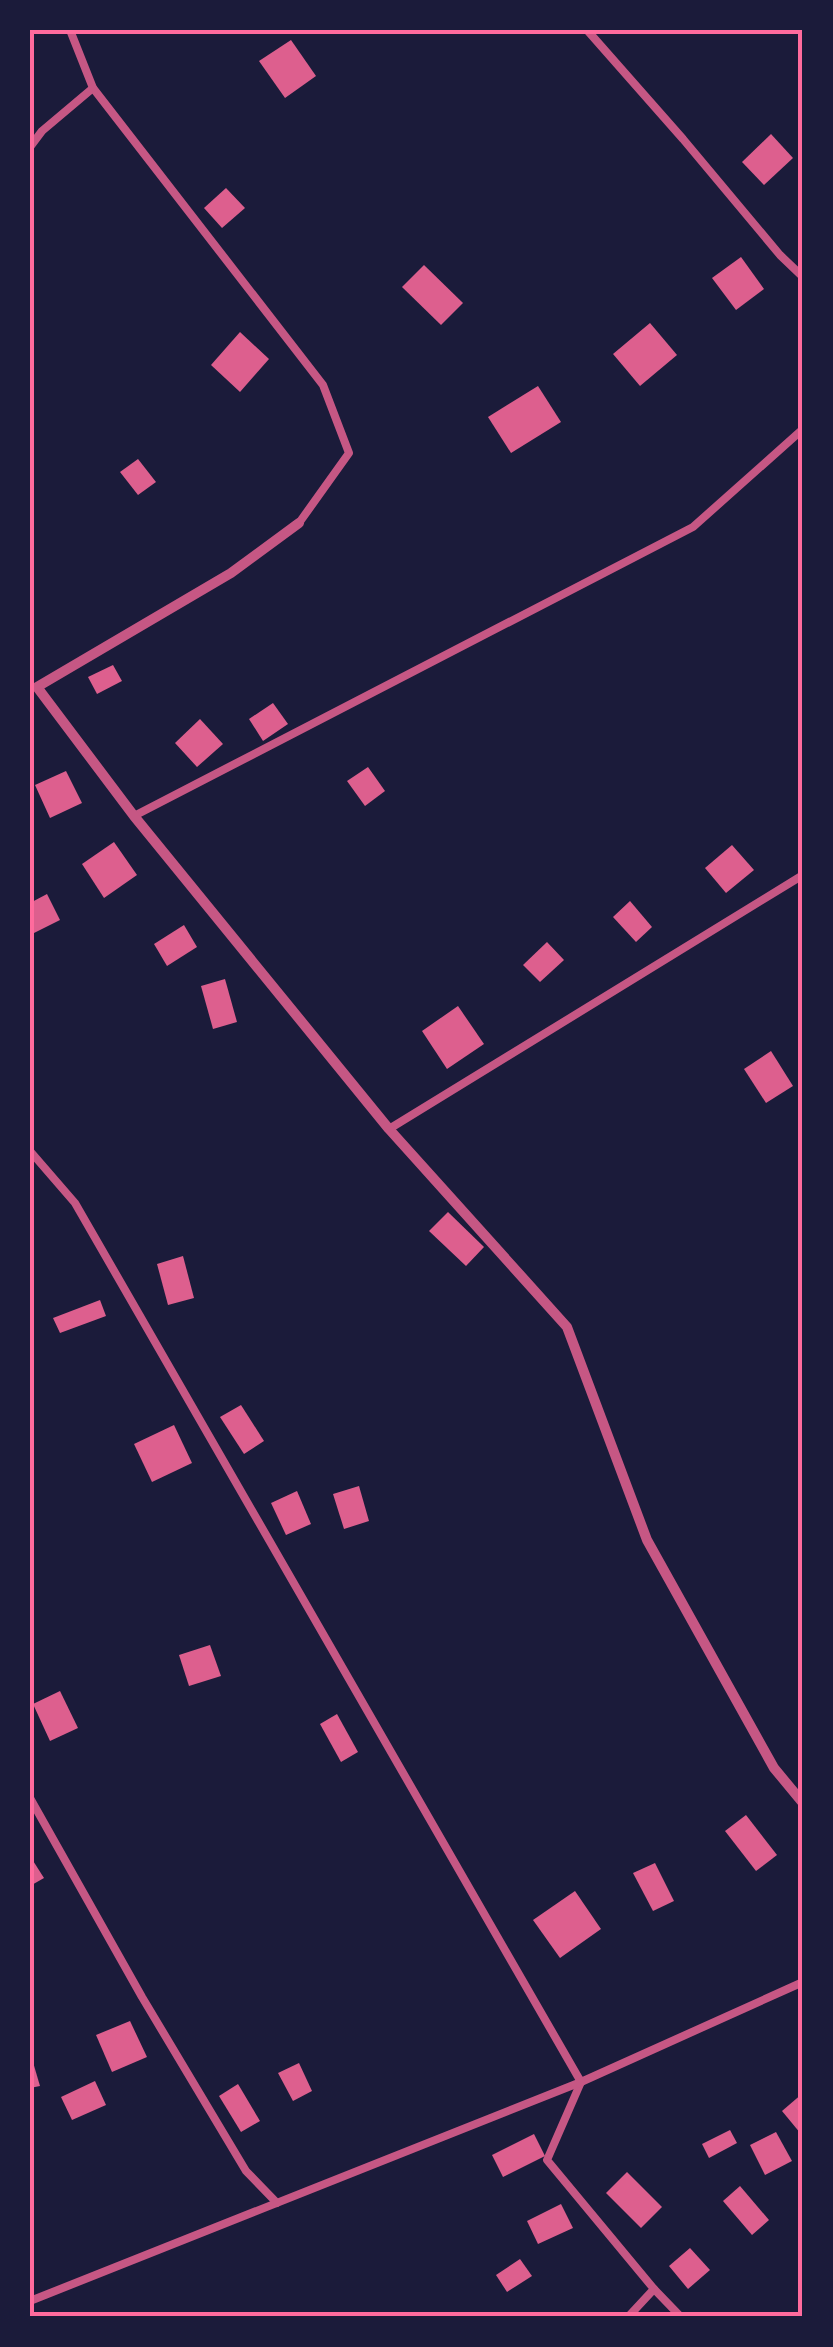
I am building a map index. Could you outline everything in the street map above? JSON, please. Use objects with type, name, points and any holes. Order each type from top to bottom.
[{"type":"street","points":[[299,524],[231,572],[34,688],[390,1130],[567,1326],[647,1540],[774,1768],[803,1804]]},
{"type":"lane","points":[[70,30],[93,88],[323,385],[349,453],[299,524]]},
{"type":"lane","points":[[587,30],[803,278]]},
{"type":"lane","points":[[30,148],[42,131],[93,88]]},
{"type":"lane","points":[[134,816],[692,527],[803,429]]},
{"type":"lane","points":[[390,1130],[803,875]]},
{"type":"lane","points":[[30,1151],[75,1203],[581,2082]]},
{"type":"lane","points":[[30,1798],[246,2171],[277,2203]]},
{"type":"lane","points":[[30,2301],[581,2082],[803,1982]]},
{"type":"lane","points":[[581,2082],[547,2160],[681,2317]]},
{"type":"lane","points":[[628,2317],[654,2289]]},
{"type":"building","points":[[291,40],[316,76],[285,98],[259,61]]},
{"type":"building","points":[[771,134],[793,158],[764,185],[742,162]]},
{"type":"building","points":[[226,188],[245,208],[222,228],[204,208]]},
{"type":"building","points":[[741,257],[764,289],[736,310],[712,278]]},
{"type":"building","points":[[424,265],[463,303],[441,325],[402,287]]},
{"type":"building","points":[[650,323],[677,355],[640,386],[613,354]]},
{"type":"building","points":[[240,332],[269,359],[240,392],[211,365]]},
{"type":"building","points":[[538,386],[561,422],[511,453],[488,417]]},
{"type":"building","points":[[138,459],[156,482],[138,495],[120,472]]},
{"type":"building","points":[[113,665],[122,681],[97,694],[88,677]]},
{"type":"building","points":[[273,703],[288,724],[263,741],[249,719]]},
{"type":"building","points":[[200,719],[223,744],[197,767],[175,743]]},
{"type":"building","points":[[368,767],[385,791],[365,806],[347,781]]},
{"type":"building","points":[[66,771],[82,803],[50,818],[35,785]]},
{"type":"building","points":[[114,842],[137,875],[104,898],[82,864]]},
{"type":"building","points":[[732,845],[754,870],[726,893],[705,868]]},
{"type":"building","points":[[47,894],[60,920],[34,933],[30,926],[30,903]]},
{"type":"building","points":[[630,901],[652,927],[636,942],[613,917]]},
{"type":"building","points":[[184,925],[197,947],[167,966],[154,944]]},
{"type":"building","points":[[547,942],[564,960],[540,982],[523,965]]},
{"type":"building","points":[[225,979],[237,1022],[213,1029],[201,986]]},
{"type":"building","points":[[458,1006],[484,1044],[447,1069],[422,1031]]},
{"type":"building","points":[[771,1051],[793,1086],[766,1103],[744,1069]]},
{"type":"building","points":[[448,1212],[484,1247],[466,1266],[429,1231]]},
{"type":"building","points":[[183,1256],[194,1298],[168,1305],[157,1264]]},
{"type":"building","points":[[100,1300],[106,1316],[60,1333],[53,1318]]},
{"type":"building","points":[[241,1405],[264,1441],[244,1454],[220,1417]]},
{"type":"building","points":[[174,1425],[192,1463],[152,1482],[134,1444]]},
{"type":"building","points":[[359,1486],[369,1521],[344,1529],[333,1494]]},
{"type":"building","points":[[297,1491],[311,1524],[286,1535],[271,1503]]},
{"type":"building","points":[[210,1645],[221,1676],[189,1686],[179,1655]]},
{"type":"building","points":[[60,1691],[78,1728],[50,1741],[33,1704]]},
{"type":"building","points":[[337,1714],[358,1752],[341,1762],[320,1724]]},
{"type":"building","points":[[746,1815],[777,1855],[756,1871],[725,1831]]},
{"type":"building","points":[[30,1856],[44,1878],[30,1886]]},
{"type":"building","points":[[655,1863],[674,1901],[653,1911],[633,1873]]},
{"type":"building","points":[[575,1891],[601,1929],[560,1958],[533,1920]]},
{"type":"building","points":[[130,2021],[147,2057],[112,2072],[96,2035]]},
{"type":"building","points":[[30,2052],[40,2086],[30,2088]]},
{"type":"building","points":[[299,2063],[312,2091],[293,2101],[278,2073]]},
{"type":"building","points":[[95,2081],[106,2105],[72,2120],[61,2097]]},
{"type":"building","points":[[238,2084],[260,2121],[241,2132],[219,2096]]},
{"type":"building","points":[[803,2093],[803,2132],[801,2134],[782,2111]]},
{"type":"building","points":[[730,2130],[737,2143],[709,2158],[702,2144]]},
{"type":"building","points":[[776,2132],[792,2161],[765,2175],[750,2145]]},
{"type":"building","points":[[534,2134],[545,2156],[503,2177],[492,2155]]},
{"type":"building","points":[[627,2172],[662,2207],[641,2228],[606,2193]]},
{"type":"building","points":[[740,2186],[769,2220],[752,2235],[723,2201]]},
{"type":"building","points":[[561,2204],[573,2228],[538,2244],[527,2221]]},
{"type":"building","points":[[690,2248],[710,2270],[688,2289],[669,2266]]},
{"type":"building","points":[[520,2259],[532,2276],[507,2292],[496,2275]]}]
